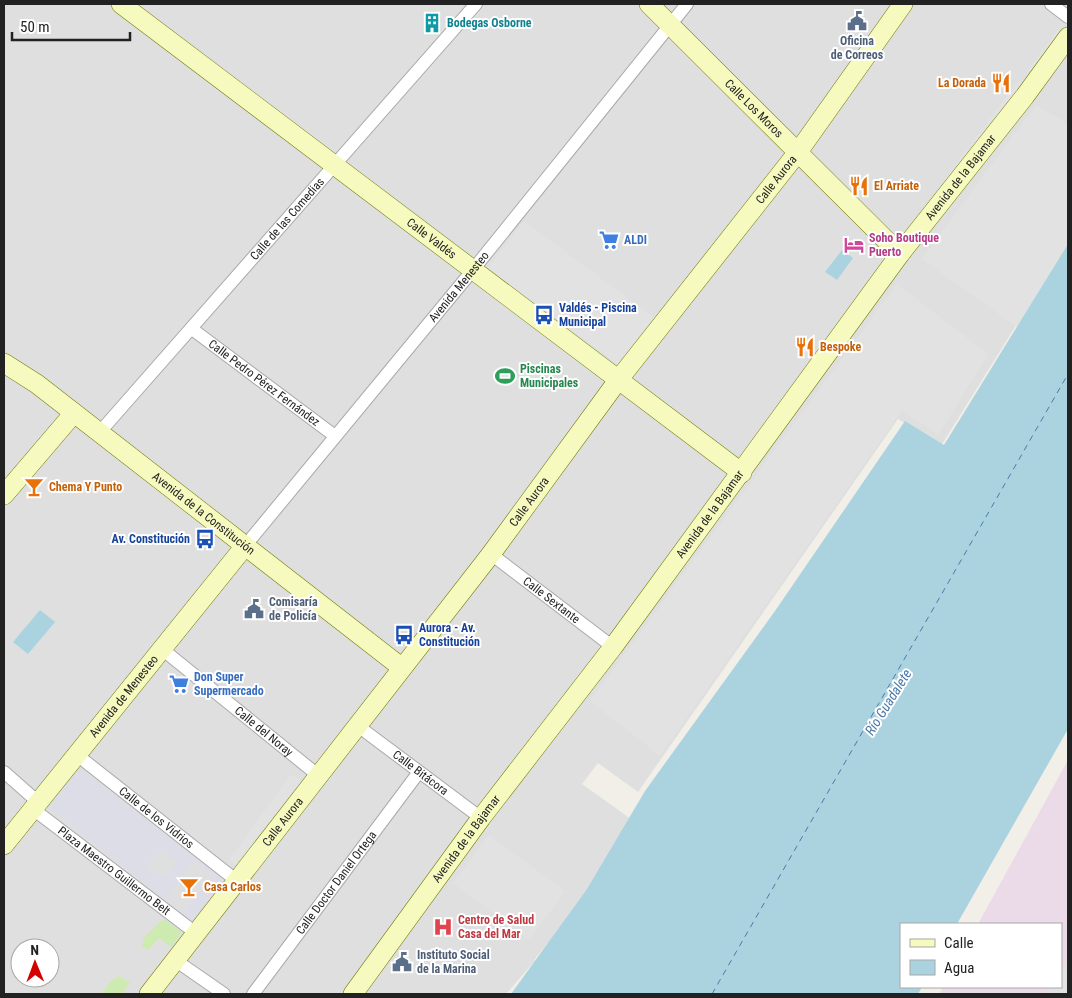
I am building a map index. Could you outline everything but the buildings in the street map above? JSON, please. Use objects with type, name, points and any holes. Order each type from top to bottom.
[{"type":"street","name":"Calle Valdés","points":[[121,4],[334,164],[472,271],[619,379],[742,473]]},
{"type":"street","name":"Calle de las Comedias","points":[[99,433],[476,4]]},
{"type":"street","name":"Calle Los Moros","points":[[649,4],[900,254]]},
{"type":"street","name":"Avenida Menesteo","points":[[245,546],[472,271],[687,4]]},
{"type":"street","name":"Calle Aurora","points":[[150,994],[358,726],[401,667],[491,554],[619,379],[798,152],[903,4]]},
{"type":"street","points":[[1052,4],[1068,17]]},
{"type":"street","name":"Avenida de la Bajamar","points":[[353,994],[481,818],[742,473],[900,254],[1025,96],[1068,37]]},
{"type":"street","name":"Calle Pedro Pérez Fernández","points":[[192,328],[336,436]]},
{"type":"street","name":"Avenida de la Constitución","points":[[4,363],[36,384],[74,413],[401,667]]},
{"type":"street","points":[[4,495],[74,413]]},
{"type":"street","name":"Avenida de Menesteo","points":[[4,845],[245,546]]},
{"type":"street","name":"Calle Sextante","points":[[491,554],[613,646]]},
{"type":"street","name":"Calle del Noray","points":[[162,650],[319,776]]},
{"type":"street","name":"Calle Bitácora","points":[[358,726],[481,818]]},
{"type":"street","name":"Calle de los Vidrios","points":[[77,755],[237,881]]},
{"type":"street","name":"Plaza Maestro Guillermo Belt","points":[[4,772],[36,806],[197,934]]},
{"type":"street","name":"Calle Doctor Daniel Ortega","points":[[253,994],[419,772]]},
{"type":"street","points":[[175,960],[224,994]]},
{"type":"shaded area","points":[[4,4],[1068,4],[1068,242],[941,446],[898,419],[638,792],[598,763],[582,784],[652,834],[592,889],[534,960],[553,976],[551,978],[533,963],[506,994],[4,994]]},
{"type":"shaded area","points":[[1058,29],[1062,33],[1032,73],[1028,70]]},
{"type":"shaded area","points":[[1019,80],[1024,84],[909,238],[904,234]]},
{"type":"shaded area","points":[[1036,105],[1068,124],[1068,244],[1017,327],[922,259]]},
{"type":"shaded area","points":[[524,221],[656,319],[620,366],[488,268]]},
{"type":"shaded area","points":[[897,284],[988,354],[938,435],[902,410],[660,756],[590,701]]},
{"type":"shaded area","points":[[1068,760],[1068,994],[939,994],[942,988],[1062,988],[1062,923],[979,923]]},
{"type":"shaded area","points":[[77,766],[228,883],[195,924],[45,804]],"holes":[[[160,850],[177,863],[164,879],[147,866]],[[194,861],[213,875],[183,913],[165,899]]]},
{"type":"shaded area","points":[[291,774],[302,782],[240,868],[229,860]]},
{"type":"shaded area","points":[[489,835],[565,891],[529,940],[453,883]]},
{"type":"shaded area","points":[[1068,958],[1068,994],[1048,994],[1051,988],[1062,988],[1062,970]]},
{"type":"green space","points":[[164,919],[182,932],[171,947],[159,938],[148,950],[142,946],[145,936]]},
{"type":"green space","points":[[119,976],[130,983],[122,994],[101,994],[110,982]]},
{"type":"water","name":"Río Guadalete","points":[[1068,244],[1068,729],[958,923],[900,923],[900,988],[921,988],[918,994],[511,994],[587,889],[645,791],[775,611],[905,421],[944,445]]},
{"type":"water","points":[[842,250],[853,258],[837,280],[825,272]]},
{"type":"water","points":[[40,610],[55,622],[28,654],[13,642]]},
{"type":"ferry route","points":[[712,994],[1068,374]]},
{"type":"place","name":"Oficina de Correos","points":[[857,21]]},
{"type":"place","name":"Bodegas Osborne","points":[[432,23]]},
{"type":"place","name":"La Dorada","points":[[1001,83]]},
{"type":"place","name":"El Arriate","points":[[859,186]]},
{"type":"place","name":"ALDI","points":[[609,240]]},
{"type":"place","name":"Soho Boutique Puerto","points":[[854,245]]},
{"type":"place","name":"Valdés - Piscina Municipal","points":[[544,315]]},
{"type":"place","name":"Bespoke","points":[[805,347]]},
{"type":"place","name":"Piscinas Municipales","points":[[505,376]]},
{"type":"place","name":"Chema Y Punto","points":[[34,487]]},
{"type":"place","name":"Av. Constitución","points":[[205,539]]},
{"type":"place","name":"Comisaría de Policía","points":[[254,609]]},
{"type":"place","name":"Aurora - Av. Constitución","points":[[404,635]]},
{"type":"place","name":"Don Super Supermercado","points":[[179,684]]},
{"type":"place","name":"Casa Carlos","points":[[189,887]]},
{"type":"place","name":"Centro de Salud Casa del Mar","points":[[443,927]]},
{"type":"place","name":"Instituto Social de la Marina","points":[[402,962]]}]
